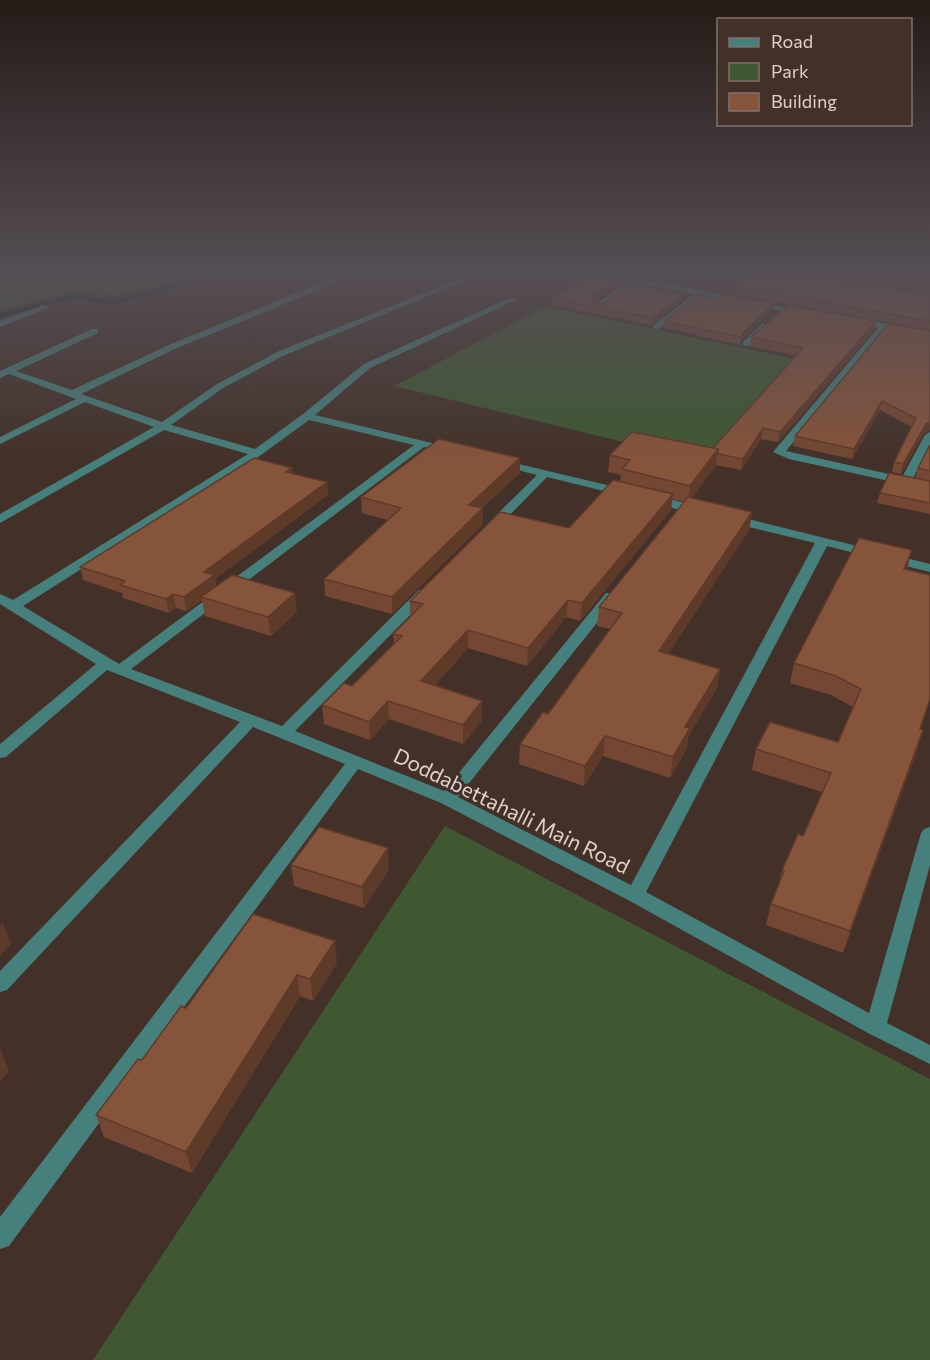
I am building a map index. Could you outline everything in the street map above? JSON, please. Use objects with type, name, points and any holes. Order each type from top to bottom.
[{"type":"street","points":[[4,373],[87,334]]},
{"type":"street","points":[[72,394],[202,334]]},
{"type":"street","points":[[0,519],[163,426],[220,386],[282,353],[328,334]]},
{"type":"street","points":[[7,602],[257,453],[307,416],[367,366],[436,334]]},
{"type":"street","points":[[746,344],[756,334]]},
{"type":"street","points":[[877,334],[779,452],[930,487]]},
{"type":"street","points":[[4,373],[85,398],[163,426],[257,453]]},
{"type":"street","points":[[0,441],[85,398]]},
{"type":"street","points":[[307,416],[467,454]]},
{"type":"street","points":[[905,482],[930,435]]},
{"type":"street","points":[[0,753],[112,667],[422,444]]},
{"type":"street","points":[[489,460],[545,473],[680,511],[823,541],[930,568]]},
{"type":"street","points":[[478,540],[545,473]]},
{"type":"street","points":[[635,895],[823,541]]},
{"type":"street","points":[[284,733],[435,582]]},
{"type":"street","points":[[447,799],[617,589]]},
{"type":"street","name":"Doddabettahalli Main Road","points":[[7,602],[112,667],[447,799],[635,895],[930,1055]]},
{"type":"street","points":[[0,984],[251,720]]},
{"type":"street","points":[[0,1237],[355,762]]},
{"type":"street","points":[[875,1027],[930,833]]},
{"type":"green space","points":[[492,334],[680,334],[795,359],[702,461],[394,386]]},
{"type":"green space","points":[[445,826],[930,1079],[930,1360],[93,1360]]},
{"type":"building","points":[[754,334],[864,334],[780,432],[763,428],[743,459],[718,454],[718,449],[713,448],[803,348],[751,337]]},
{"type":"building","points":[[879,334],[930,334],[930,422],[926,424],[903,464],[894,462],[916,418],[882,401],[854,449],[795,436]]},
{"type":"building","points":[[632,432],[718,449],[690,486],[622,469],[630,460],[610,455]]},
{"type":"building","points":[[439,439],[520,458],[469,505],[483,508],[392,597],[324,579],[401,508],[361,497]]},
{"type":"building","points":[[930,445],[930,471],[918,468]]},
{"type":"building","points":[[254,458],[292,468],[286,472],[327,482],[204,572],[214,575],[184,597],[173,594],[166,599],[120,585],[125,581],[80,567]]},
{"type":"building","points":[[889,473],[930,481],[930,503],[880,493]]},
{"type":"building","points":[[613,480],[673,494],[582,603],[568,600],[528,648],[468,630],[421,681],[482,701],[463,725],[388,701],[369,722],[322,705],[344,683],[352,686],[402,636],[393,634],[423,604],[410,601],[500,512],[569,528]]},
{"type":"building","points":[[688,497],[752,512],[659,651],[720,669],[685,727],[690,728],[673,757],[605,736],[585,766],[520,744],[543,712],[548,714],[622,613],[599,607]]},
{"type":"building","points":[[859,538],[912,550],[904,569],[930,575],[930,699],[920,729],[923,730],[850,931],[771,904],[784,871],[782,870],[798,834],[803,836],[831,773],[756,749],[770,722],[838,742],[861,689],[836,676],[794,663]]},
{"type":"building","points":[[232,575],[295,593],[268,617],[201,597]]},
{"type":"building","points":[[319,827],[388,848],[362,887],[291,865]]},
{"type":"building","points":[[253,914],[335,941],[310,979],[297,975],[186,1152],[96,1115],[138,1059],[142,1060],[181,1006],[186,1008]]}]
